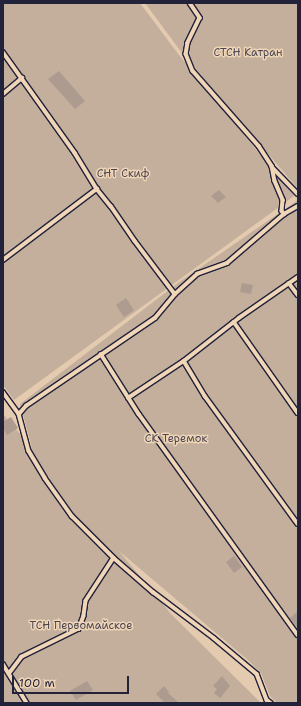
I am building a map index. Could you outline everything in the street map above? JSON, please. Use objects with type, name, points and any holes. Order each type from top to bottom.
[{"type":"lane","points":[[190,3],[200,18],[188,43],[186,54],[193,70],[259,146],[272,166],[298,194]]},
{"type":"lane","points":[[3,52],[75,152],[97,190],[111,206],[175,294]]},
{"type":"lane","points":[[3,94],[22,78]]},
{"type":"lane","points":[[272,166],[275,181],[283,200],[282,210],[284,214]]},
{"type":"lane","points":[[3,260],[97,190]]},
{"type":"lane","points":[[19,414],[26,406],[155,318],[175,294],[197,274],[227,263],[284,214],[298,206]]},
{"type":"lane","points":[[128,398],[184,361],[234,322],[298,277]]},
{"type":"lane","points":[[290,283],[298,296]]},
{"type":"lane","points":[[234,322],[298,413]]},
{"type":"lane","points":[[101,354],[128,398],[205,509],[298,635]]},
{"type":"lane","points":[[184,361],[205,396],[298,524]]},
{"type":"lane","points":[[3,392],[19,414],[29,451],[45,478],[72,516],[114,558],[153,592],[214,638],[257,674],[267,700],[271,703]]},
{"type":"lane","points":[[9,674],[22,657],[79,629],[84,616],[86,601],[114,558]]},
{"type":"lane","points":[[3,664],[27,703]]},
{"type":"green space","name":"СНТ Скиф","points":[[3,3],[140,3],[179,55],[294,196],[14,400],[3,385]]},
{"type":"green space","name":"СТСН Катран","points":[[145,3],[298,3],[298,189],[179,49]]},
{"type":"green space","name":"СК Теремок","points":[[298,200],[298,703],[277,703],[270,696],[261,673],[248,660],[119,551],[171,614],[261,703],[3,703],[3,414],[32,448],[20,404],[178,283]]},
{"type":"building","points":[[59,71],[85,101],[75,109],[48,79]]},
{"type":"building","points":[[219,190],[226,197],[218,203],[211,196]]},
{"type":"building","points":[[242,283],[253,285],[251,294],[240,292]]},
{"type":"building","points":[[126,298],[134,310],[124,317],[116,305]]},
{"type":"building","points":[[11,417],[18,428],[7,435],[3,428],[3,422]]},
{"type":"building","points":[[234,556],[242,567],[234,573],[226,562]]},
{"type":"building","points":[[298,611],[298,628],[290,618]]},
{"type":"building","points":[[222,676],[230,686],[220,698],[214,693],[217,689],[213,686]]},
{"type":"building","points":[[87,681],[93,690],[76,700],[70,691]]},
{"type":"building","points":[[164,686],[169,692],[168,693],[179,703],[165,703],[156,694]]},
{"type":"park label","name":"ТСН Первомайское","points":[[81,626]]}]
